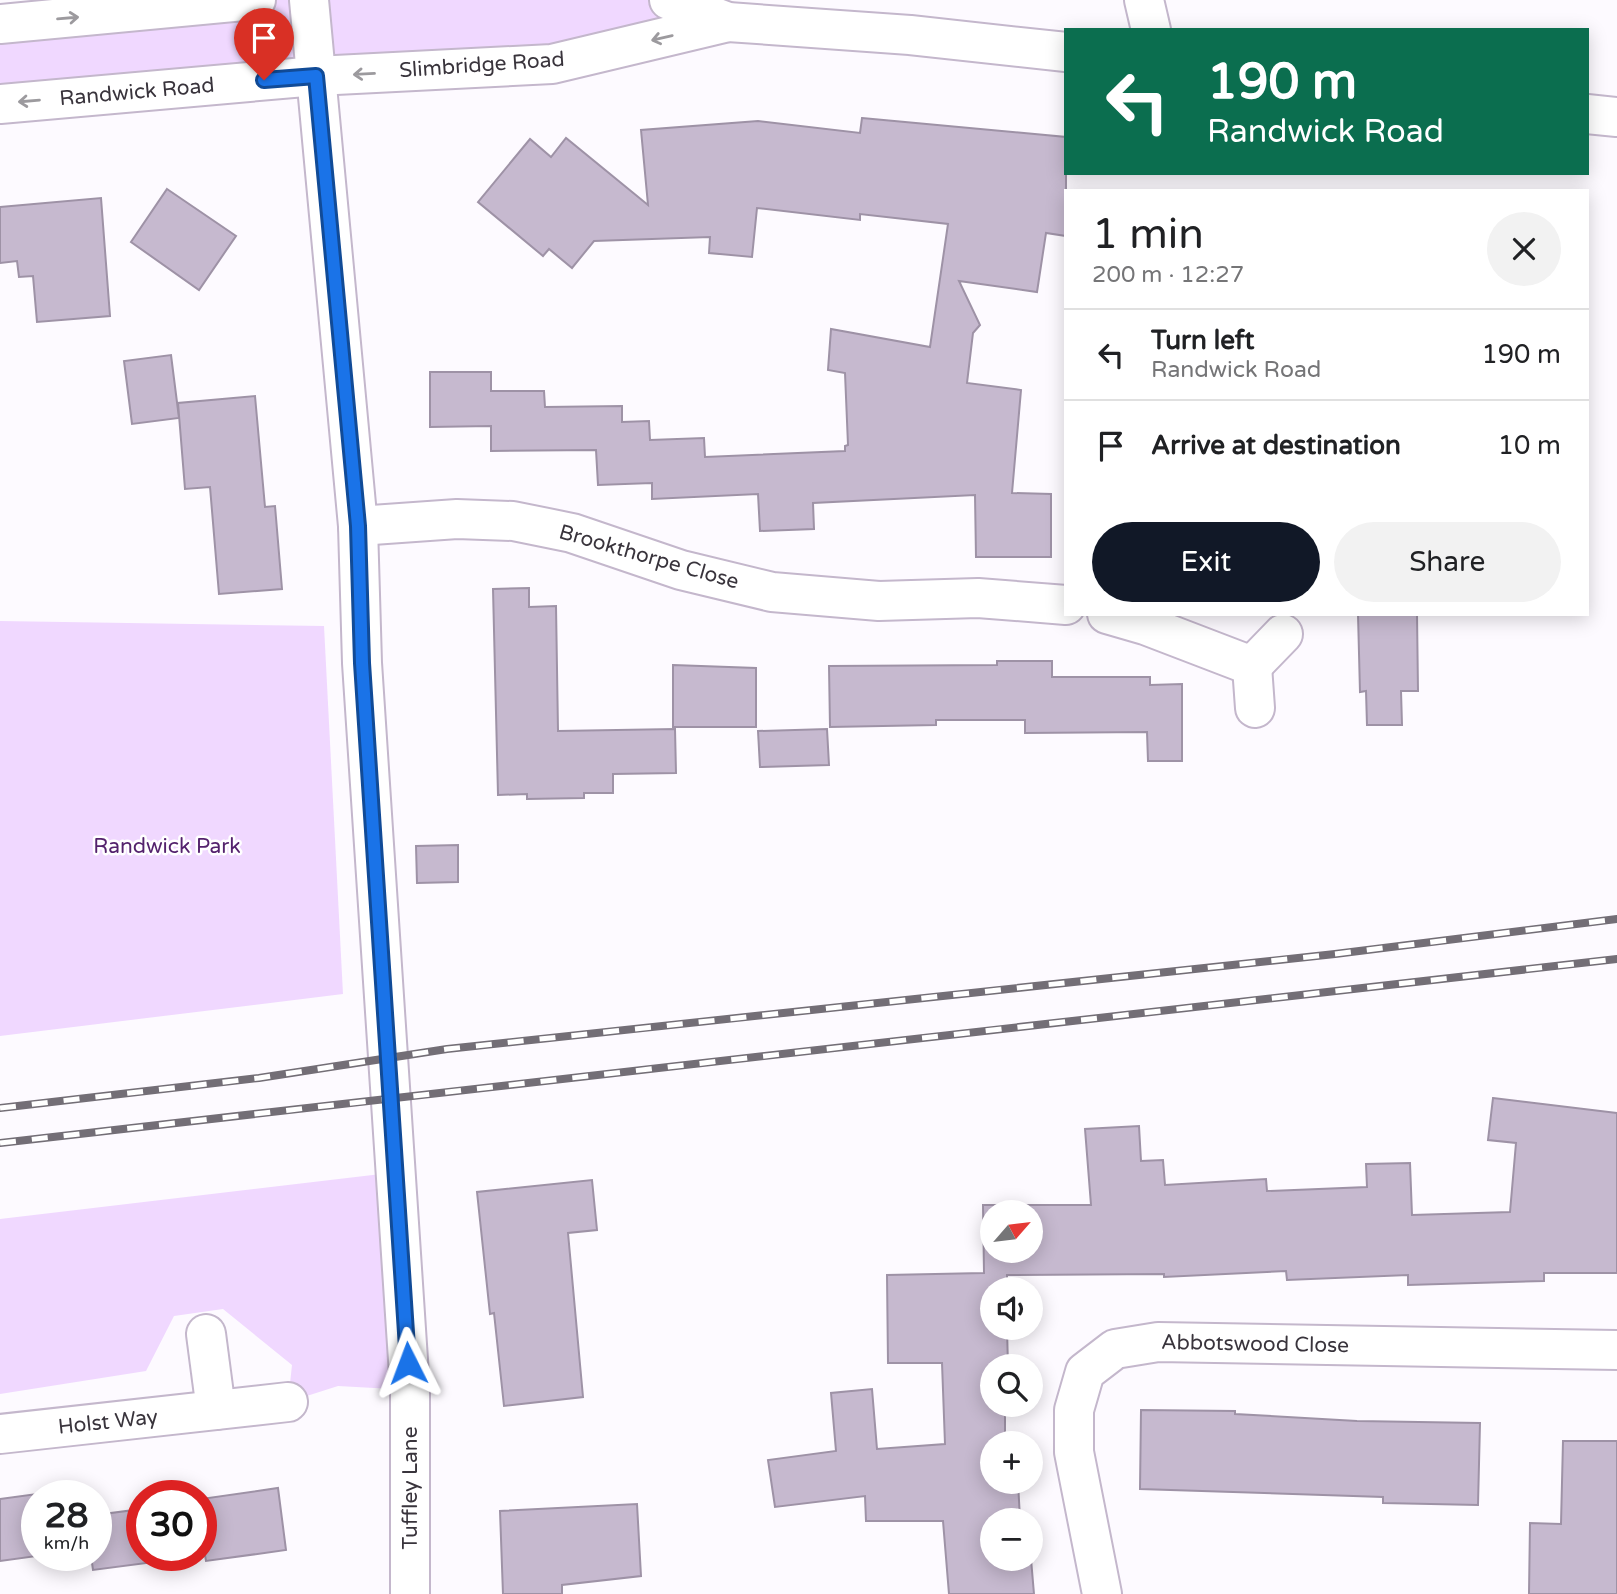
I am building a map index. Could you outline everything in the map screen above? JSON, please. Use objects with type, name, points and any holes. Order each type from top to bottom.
[{"type":"street","points":[[0,24],[256,0]]},
{"type":"street","name":"Tuffley Lane","points":[[309,0],[358,526],[362,663],[410,1390],[410,1594]]},
{"type":"street","name":"Slimbridge Road","points":[[669,0],[728,22],[910,35],[1064,52]]},
{"type":"street","points":[[1144,0],[1151,28]]},
{"type":"street","name":"Slimbridge Road","points":[[316,76],[552,64],[728,22]]},
{"type":"street","name":"Randwick Road","points":[[0,104],[316,76]]},
{"type":"street","points":[[1589,114],[1617,117]]},
{"type":"street","name":"Brookthorpe Close","points":[[358,526],[457,519],[513,521],[572,533],[681,570],[772,592],[879,601],[978,598],[1064,605]]},
{"type":"street","points":[[1114,616],[1145,625],[1251,666]]},
{"type":"street","points":[[1251,666],[1283,634]]},
{"type":"street","points":[[1251,666],[1255,708]]},
{"type":"street","points":[[206,1334],[216,1410]]},
{"type":"street","name":"Abbotswood Close","points":[[1102,1594],[1074,1452],[1074,1410],[1085,1372],[1115,1349],[1158,1342],[1617,1350]]},
{"type":"street","name":"Holst Way","points":[[0,1434],[288,1402]]},
{"type":"green space","points":[[256,0],[669,0],[728,22],[552,64],[0,104],[0,24]]},
{"type":"green space","name":"Randwick Park","points":[[0,621],[324,626],[343,994],[0,1036]]},
{"type":"green space","points":[[398,1172],[410,1390],[338,1386],[288,1402],[292,1365],[223,1309],[174,1316],[146,1371],[0,1394],[0,1219]]},
{"type":"building","points":[[862,118],[1064,137],[1064,236],[1046,233],[1037,292],[959,281],[980,325],[973,333],[967,383],[1021,390],[1012,493],[1051,494],[1051,557],[976,557],[975,495],[813,503],[814,529],[760,531],[758,494],[652,499],[652,483],[598,485],[596,450],[491,451],[491,426],[430,427],[430,372],[491,372],[491,391],[544,391],[545,407],[622,406],[622,422],[649,421],[650,440],[704,438],[705,457],[845,451],[845,446],[848,445],[845,373],[828,370],[831,329],[930,347],[948,224],[860,214],[860,220],[757,208],[752,257],[709,253],[710,237],[594,241],[572,268],[549,249],[543,256],[478,202],[530,139],[551,157],[566,138],[648,205],[641,130],[758,121],[860,133]]},
{"type":"building","points":[[167,189],[236,236],[199,290],[131,242]]},
{"type":"building","points":[[101,198],[110,316],[37,322],[33,276],[19,277],[17,261],[0,263],[0,207]]},
{"type":"building","points":[[171,355],[179,418],[132,424],[124,361]]},
{"type":"building","points":[[255,396],[265,507],[275,506],[282,589],[219,594],[210,487],[185,489],[178,403]]},
{"type":"building","points":[[529,588],[529,607],[556,606],[558,731],[675,729],[676,773],[613,774],[613,793],[584,793],[584,798],[527,799],[527,794],[498,795],[493,589]]},
{"type":"building","points":[[1358,616],[1417,616],[1418,691],[1401,691],[1402,725],[1367,725],[1366,691],[1360,692]]},
{"type":"building","points":[[997,661],[1052,661],[1052,677],[1150,677],[1150,685],[1182,684],[1182,761],[1148,761],[1147,732],[1025,733],[1025,720],[936,720],[936,725],[830,727],[829,666],[997,665]]},
{"type":"building","points":[[673,665],[756,668],[756,727],[673,727]]},
{"type":"building","points":[[827,729],[829,765],[760,767],[758,731]]},
{"type":"building","points":[[458,845],[458,882],[417,883],[416,846]]},
{"type":"building","points":[[1493,1098],[1617,1113],[1617,1273],[1544,1273],[1544,1281],[1408,1285],[1408,1275],[1287,1280],[1286,1271],[1164,1277],[1164,1274],[980,1277],[980,1340],[1007,1340],[1008,1354],[980,1354],[980,1417],[1005,1417],[1005,1431],[980,1431],[980,1494],[1019,1494],[1019,1508],[980,1508],[980,1571],[1032,1571],[1034,1594],[949,1594],[943,1521],[866,1521],[865,1496],[775,1507],[768,1460],[836,1451],[831,1393],[872,1389],[877,1449],[945,1444],[942,1363],[888,1363],[887,1275],[984,1273],[984,1264],[1043,1264],[1043,1205],[1091,1205],[1085,1129],[1139,1126],[1141,1161],[1163,1160],[1165,1185],[1266,1179],[1267,1191],[1367,1187],[1366,1164],[1410,1163],[1412,1215],[1510,1212],[1516,1143],[1488,1140]]},
{"type":"building","points":[[592,1180],[597,1230],[568,1233],[583,1397],[504,1406],[494,1313],[490,1314],[477,1192]]},
{"type":"building","points":[[1141,1410],[1235,1411],[1235,1414],[1357,1421],[1480,1423],[1478,1505],[1383,1503],[1383,1497],[1140,1489]]},
{"type":"building","points":[[1563,1441],[1617,1441],[1617,1594],[1529,1594],[1530,1523],[1561,1524]]},
{"type":"building","points":[[278,1488],[286,1550],[217,1559],[217,1497]]},
{"type":"building","points":[[21,1496],[21,1558],[0,1561],[0,1499]]},
{"type":"building","points":[[637,1504],[641,1576],[562,1585],[562,1594],[503,1594],[500,1511]]},
{"type":"building","points":[[126,1511],[126,1566],[112,1568],[112,1513]]},
{"type":"railway","points":[[0,1108],[259,1078],[447,1049],[1335,954],[1617,919]]},
{"type":"railway","points":[[0,1143],[1617,959]]},
{"type":"route","points":[[264,80],[316,76],[358,526],[362,663],[398,1172],[408,1363]]}]
